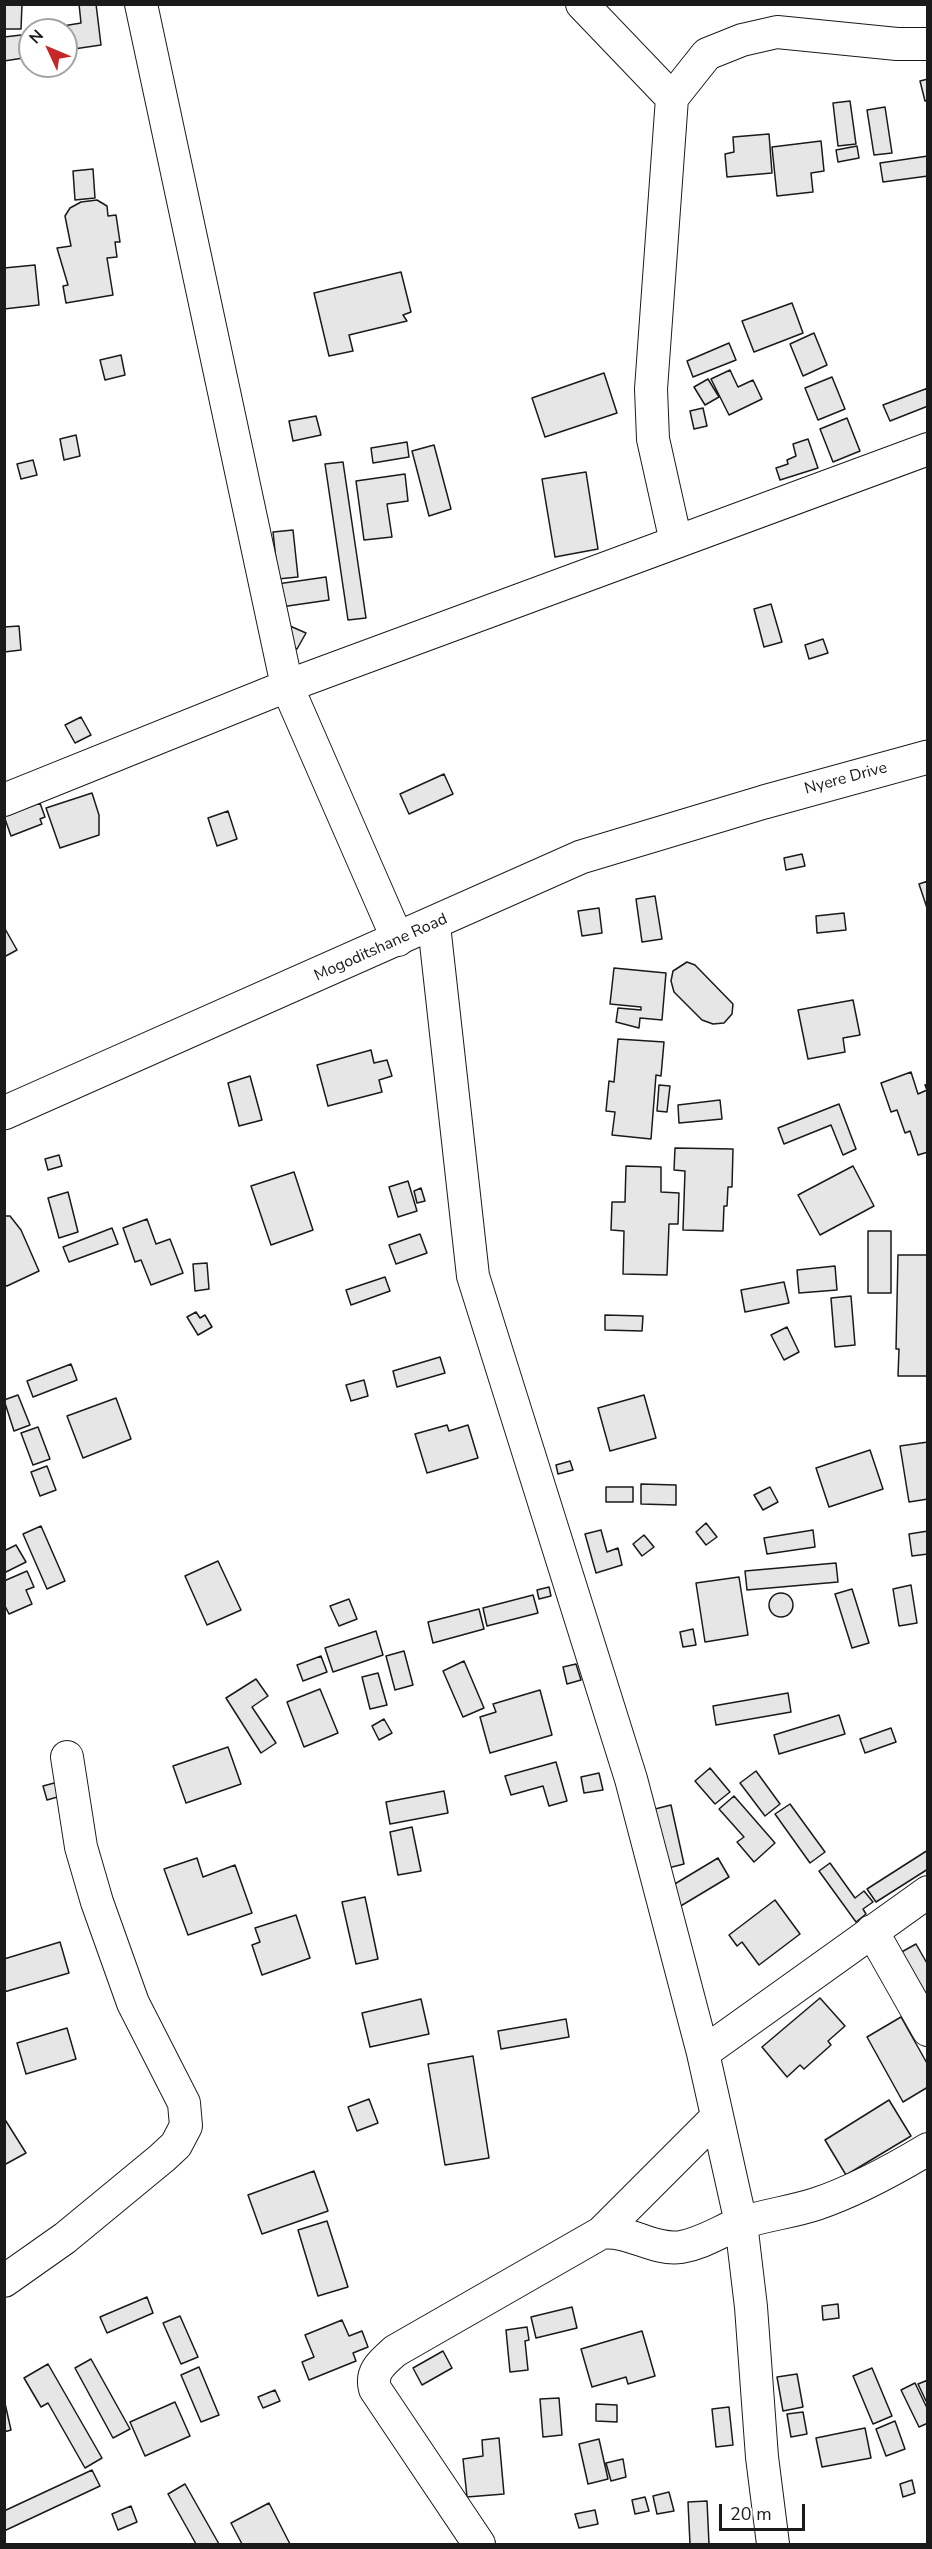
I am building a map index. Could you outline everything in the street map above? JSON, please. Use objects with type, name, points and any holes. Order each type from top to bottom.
[{"type":"main road","name":"Nyere Drive","points":[[764,802],[927,757]]},
{"type":"main road","name":"Mogoditshane Road","points":[[4,1113],[434,925],[581,857],[764,802]]},
{"type":"street","points":[[141,4],[288,686],[399,940]]},
{"type":"street","points":[[582,4],[672,98]]},
{"type":"street","points":[[676,542],[653,439],[651,388],[672,98],[707,54],[742,40],[777,32],[897,44],[927,44]]},
{"type":"street","points":[[4,800],[288,686],[927,449]]},
{"type":"street","points":[[434,925],[473,1276],[630,1779],[703,2053],[741,2223],[752,2307],[762,2457],[773,2544]]},
{"type":"street","points":[[4,2281],[65,2238],[162,2158],[176,2145],[186,2126],[184,2103],[133,2003],[97,1902],[81,1847],[67,1758]]},
{"type":"street","points":[[703,2053],[927,1892]]},
{"type":"street","points":[[872,1932],[927,2031]]},
{"type":"street","points":[[479,2544],[375,2389],[372,2378],[376,2370],[395,2350],[602,2233],[717,2117]]},
{"type":"street","points":[[602,2233],[613,2231],[658,2247],[680,2247],[706,2241],[741,2223],[818,2204],[858,2187],[927,2149]]},
{"type":"building","points":[[4,4],[22,4],[18,29],[4,29]]},
{"type":"building","points":[[79,4],[96,4],[101,45],[78,48],[78,24],[81,23]]},
{"type":"building","points":[[18,35],[18,59],[4,61],[4,37]]},
{"type":"building","points":[[928,79],[928,100],[925,101],[920,81]]},
{"type":"building","points":[[850,101],[856,144],[838,146],[833,103]]},
{"type":"building","points":[[885,107],[892,153],[874,155],[867,110]]},
{"type":"building","points":[[769,134],[772,173],[727,177],[725,154],[734,152],[733,137]]},
{"type":"building","points":[[821,141],[824,171],[811,173],[813,192],[777,196],[772,147]]},
{"type":"building","points":[[857,146],[859,158],[838,162],[836,150]]},
{"type":"building","points":[[928,156],[928,176],[883,182],[880,163]]},
{"type":"building","points":[[93,169],[95,198],[75,200],[73,171]]},
{"type":"building","points":[[97,200],[107,206],[108,216],[116,215],[120,242],[115,242],[117,257],[107,258],[113,295],[66,303],[63,286],[68,285],[57,248],[71,246],[65,216],[70,208],[81,202]]},
{"type":"building","points":[[35,265],[39,305],[4,309],[4,268]]},
{"type":"building","points":[[401,272],[411,312],[403,315],[407,321],[349,335],[353,351],[329,356],[314,293]]},
{"type":"building","points":[[792,303],[803,333],[754,352],[742,321]]},
{"type":"building","points":[[814,333],[827,365],[803,376],[790,344]]},
{"type":"building","points":[[729,343],[736,360],[693,377],[687,361]]},
{"type":"building","points":[[121,355],[125,375],[105,380],[100,360]]},
{"type":"building","points":[[730,370],[738,387],[753,380],[762,399],[729,415],[711,379]]},
{"type":"building","points":[[604,373],[617,413],[545,437],[532,398]]},
{"type":"building","points":[[832,377],[845,409],[818,420],[805,388]]},
{"type":"building","points":[[708,379],[719,397],[705,405],[694,387]]},
{"type":"building","points":[[928,388],[928,406],[890,421],[883,405]]},
{"type":"building","points":[[703,408],[707,426],[694,429],[690,411]]},
{"type":"building","points":[[316,416],[321,435],[293,441],[289,421]]},
{"type":"building","points":[[847,418],[860,451],[833,462],[820,429]]},
{"type":"building","points":[[76,435],[80,456],[64,460],[60,439]]},
{"type":"building","points":[[808,439],[818,468],[780,480],[776,468],[788,464],[787,460],[796,456],[793,444]]},
{"type":"building","points":[[407,442],[409,457],[373,463],[371,448]]},
{"type":"building","points":[[434,445],[451,509],[429,516],[412,451]]},
{"type":"building","points":[[33,460],[37,475],[21,479],[17,464]]},
{"type":"building","points":[[343,462],[366,618],[348,620],[325,464]]},
{"type":"building","points":[[586,472],[598,549],[555,557],[542,479]]},
{"type":"building","points":[[405,474],[408,501],[387,504],[392,537],[364,540],[356,481]]},
{"type":"building","points":[[293,530],[298,577],[278,579],[273,532]]},
{"type":"building","points":[[326,577],[329,600],[281,607],[277,584]]},
{"type":"building","points":[[771,604],[782,642],[764,647],[754,609]]},
{"type":"building","points":[[19,626],[21,650],[4,652],[4,627]]},
{"type":"building","points":[[290,626],[306,633],[297,649],[282,643]]},
{"type":"building","points":[[823,639],[828,653],[809,659],[805,645]]},
{"type":"building","points":[[81,717],[91,735],[75,743],[65,725]]},
{"type":"building","points":[[444,774],[453,794],[409,814],[400,794]]},
{"type":"building","points":[[92,793],[99,815],[99,835],[60,848],[46,808]]},
{"type":"building","points":[[40,803],[45,817],[40,819],[42,824],[11,836],[4,816]]},
{"type":"building","points":[[228,811],[237,839],[217,846],[208,818]]},
{"type":"building","points":[[802,854],[805,866],[786,870],[784,858]]},
{"type":"building","points":[[928,881],[928,911],[919,884]]},
{"type":"building","points":[[655,896],[662,939],[642,942],[636,899]]},
{"type":"building","points":[[599,908],[602,933],[582,936],[578,911]]},
{"type":"building","points":[[844,913],[846,930],[817,933],[816,916]]},
{"type":"building","points":[[4,927],[17,950],[4,957]]},
{"type":"building","points":[[687,962],[695,965],[733,1004],[732,1014],[724,1023],[713,1024],[702,1020],[674,992],[671,981],[673,971]]},
{"type":"building","points":[[614,968],[666,973],[662,1020],[640,1018],[639,1028],[616,1022],[618,1008],[641,1010],[641,1007],[610,1004]]},
{"type":"building","points":[[853,1000],[860,1035],[843,1038],[845,1052],[808,1059],[798,1010]]},
{"type":"building","points":[[618,1039],[664,1042],[661,1076],[656,1075],[651,1139],[612,1135],[615,1112],[606,1111],[609,1081],[614,1082]]},
{"type":"building","points":[[371,1050],[374,1063],[387,1060],[392,1076],[379,1080],[382,1092],[328,1106],[317,1065]]},
{"type":"building","points":[[911,1072],[918,1094],[927,1090],[925,1085],[928,1084],[928,1152],[918,1155],[910,1131],[905,1133],[897,1110],[891,1112],[881,1083]]},
{"type":"building","points":[[250,1076],[262,1120],[239,1126],[228,1083]]},
{"type":"building","points":[[659,1085],[670,1086],[667,1112],[657,1111]]},
{"type":"building","points":[[720,1100],[722,1119],[679,1123],[678,1105]]},
{"type":"building","points":[[839,1104],[856,1149],[843,1155],[831,1125],[784,1144],[778,1128]]},
{"type":"building","points":[[675,1148],[733,1149],[732,1187],[728,1187],[727,1206],[724,1206],[723,1231],[683,1230],[685,1171],[674,1170]]},
{"type":"building","points":[[59,1155],[62,1166],[48,1170],[45,1159]]},
{"type":"building","points":[[626,1166],[661,1167],[661,1192],[679,1193],[678,1224],[669,1224],[667,1275],[623,1274],[624,1231],[611,1230],[612,1202],[625,1202]]},
{"type":"building","points":[[853,1166],[874,1206],[820,1235],[798,1195]]},
{"type":"building","points":[[294,1172],[313,1230],[271,1245],[251,1186]]},
{"type":"building","points":[[408,1181],[417,1211],[398,1217],[389,1187]]},
{"type":"building","points":[[421,1188],[425,1201],[417,1203],[414,1191]]},
{"type":"building","points":[[68,1192],[78,1232],[59,1238],[48,1198]]},
{"type":"building","points":[[4,1216],[10,1216],[21,1230],[39,1271],[7,1286],[4,1285]]},
{"type":"building","points":[[147,1219],[156,1244],[170,1239],[183,1273],[151,1285],[141,1260],[135,1262],[123,1228]]},
{"type":"building","points":[[112,1228],[118,1244],[69,1262],[63,1247]]},
{"type":"building","points":[[868,1231],[891,1231],[891,1293],[868,1293]]},
{"type":"building","points":[[420,1234],[427,1253],[396,1264],[389,1245]]},
{"type":"building","points":[[898,1255],[928,1255],[928,1376],[898,1376],[899,1349],[896,1349]]},
{"type":"building","points":[[207,1263],[209,1289],[195,1291],[193,1264]]},
{"type":"building","points":[[835,1266],[837,1290],[799,1293],[797,1270]]},
{"type":"building","points":[[385,1277],[390,1291],[351,1305],[346,1290]]},
{"type":"building","points":[[784,1282],[789,1303],[745,1312],[741,1290]]},
{"type":"building","points":[[851,1296],[855,1345],[835,1347],[831,1298]]},
{"type":"building","points":[[196,1312],[200,1318],[205,1315],[212,1327],[198,1335],[187,1317]]},
{"type":"building","points":[[605,1315],[643,1316],[642,1331],[605,1330]]},
{"type":"building","points":[[787,1327],[799,1352],[784,1360],[771,1335]]},
{"type":"building","points":[[440,1357],[445,1373],[397,1387],[393,1371]]},
{"type":"building","points":[[71,1364],[77,1380],[33,1397],[27,1381]]},
{"type":"building","points":[[364,1380],[368,1396],[351,1401],[346,1385]]},
{"type":"building","points":[[18,1395],[30,1425],[14,1431],[4,1400]]},
{"type":"building","points":[[644,1395],[656,1438],[610,1451],[598,1408]]},
{"type":"building","points":[[116,1398],[131,1439],[83,1458],[67,1416]]},
{"type":"building","points":[[447,1425],[449,1431],[468,1425],[478,1458],[427,1473],[415,1434]]},
{"type":"building","points":[[38,1427],[50,1459],[33,1465],[21,1433]]},
{"type":"building","points":[[928,1442],[928,1499],[909,1502],[900,1446]]},
{"type":"building","points":[[870,1450],[883,1489],[829,1507],[816,1468]]},
{"type":"building","points":[[570,1461],[573,1470],[558,1474],[556,1465]]},
{"type":"building","points":[[47,1466],[56,1490],[40,1496],[31,1472]]},
{"type":"building","points":[[641,1484],[676,1485],[676,1505],[641,1504]]},
{"type":"building","points":[[606,1487],[633,1487],[633,1502],[606,1502]]},
{"type":"building","points":[[770,1487],[778,1502],[763,1510],[754,1495]]},
{"type":"building","points":[[706,1523],[717,1537],[706,1545],[696,1532]]},
{"type":"building","points":[[41,1526],[65,1581],[47,1589],[23,1534]]},
{"type":"building","points":[[601,1530],[607,1552],[618,1548],[622,1565],[596,1573],[585,1534]]},
{"type":"building","points":[[813,1530],[815,1547],[767,1554],[764,1538]]},
{"type":"building","points":[[928,1531],[928,1554],[912,1556],[909,1534]]},
{"type":"building","points":[[644,1535],[654,1547],[642,1556],[633,1544]]},
{"type":"building","points":[[16,1545],[26,1562],[4,1573],[4,1551]]},
{"type":"building","points":[[218,1561],[241,1610],[207,1625],[185,1576]]},
{"type":"building","points":[[836,1563],[838,1582],[747,1590],[745,1571]]},
{"type":"building","points":[[27,1571],[34,1587],[26,1590],[32,1604],[9,1614],[4,1604],[4,1581]]},
{"type":"building","points":[[739,1577],[748,1635],[705,1642],[696,1583]]},
{"type":"building","points":[[911,1585],[917,1623],[899,1626],[893,1589]]},
{"type":"building","points":[[549,1587],[551,1596],[539,1599],[537,1590]]},
{"type":"building","points":[[852,1589],[869,1643],[852,1648],[835,1594]]},
{"type":"building","points":[[781,1593],[790,1596],[793,1605],[790,1614],[781,1617],[772,1614],[769,1605],[772,1596]]},
{"type":"building","points":[[533,1595],[538,1613],[487,1626],[483,1608]]},
{"type":"building","points":[[349,1599],[357,1619],[339,1626],[330,1606]]},
{"type":"building","points":[[479,1609],[484,1629],[433,1643],[428,1622]]},
{"type":"building","points":[[693,1629],[696,1645],[683,1647],[680,1632]]},
{"type":"building","points":[[376,1631],[383,1655],[333,1672],[325,1648]]},
{"type":"building","points":[[404,1651],[413,1685],[395,1690],[386,1656]]},
{"type":"building","points":[[321,1656],[327,1672],[303,1681],[297,1665]]},
{"type":"building","points":[[464,1661],[484,1708],[463,1717],[443,1671]]},
{"type":"building","points":[[576,1664],[581,1680],[567,1684],[563,1667]]},
{"type":"building","points":[[378,1673],[387,1705],[370,1709],[362,1677]]},
{"type":"building","points":[[256,1679],[268,1696],[252,1707],[276,1743],[261,1753],[226,1698]]},
{"type":"building","points":[[320,1689],[338,1733],[304,1747],[287,1702]]},
{"type":"building","points":[[540,1690],[552,1735],[490,1753],[480,1717],[496,1712],[493,1704]]},
{"type":"building","points":[[788,1693],[791,1712],[716,1725],[713,1706]]},
{"type":"building","points":[[839,1715],[845,1734],[779,1754],[774,1735]]},
{"type":"building","points":[[384,1719],[392,1733],[379,1740],[372,1726]]},
{"type":"building","points":[[891,1728],[896,1742],[865,1753],[860,1739]]},
{"type":"building","points":[[228,1747],[241,1784],[186,1803],[173,1766]]},
{"type":"building","points":[[556,1762],[567,1801],[549,1806],[543,1786],[511,1795],[505,1776]]},
{"type":"building","points":[[710,1768],[730,1792],[715,1804],[695,1781]]},
{"type":"building","points":[[756,1771],[780,1804],[765,1816],[740,1783]]},
{"type":"building","points":[[599,1773],[603,1790],[584,1793],[581,1777]]},
{"type":"building","points":[[58,1782],[61,1796],[47,1800],[43,1786]]},
{"type":"building","points":[[444,1791],[448,1813],[390,1824],[386,1802]]},
{"type":"building","points":[[734,1796],[775,1843],[754,1862],[737,1842],[744,1837],[719,1809]]},
{"type":"building","points":[[790,1804],[825,1852],[810,1863],[775,1814]]},
{"type":"building","points":[[671,1805],[684,1864],[664,1869],[651,1810]]},
{"type":"building","points":[[412,1827],[421,1871],[398,1875],[390,1832]]},
{"type":"building","points":[[928,1850],[928,1869],[876,1902],[867,1889]]},
{"type":"building","points":[[197,1858],[203,1877],[235,1865],[252,1913],[188,1935],[164,1869]]},
{"type":"building","points":[[718,1858],[729,1877],[679,1907],[668,1888]]},
{"type":"building","points":[[830,1863],[855,1898],[864,1891],[873,1902],[863,1909],[866,1914],[856,1922],[819,1871]]},
{"type":"building","points":[[365,1897],[378,1959],[356,1964],[342,1902]]},
{"type":"building","points":[[775,1900],[800,1934],[759,1965],[742,1942],[737,1946],[729,1935]]},
{"type":"building","points":[[296,1915],[310,1958],[262,1975],[252,1945],[260,1942],[255,1928]]},
{"type":"building","points":[[60,1942],[69,1973],[4,1992],[4,1959]]},
{"type":"building","points":[[916,1944],[928,1965],[928,1999],[898,1954]]},
{"type":"building","points":[[820,1998],[845,2026],[828,2041],[831,2045],[804,2069],[800,2065],[787,2077],[762,2047]]},
{"type":"building","points":[[421,1999],[429,2034],[370,2047],[362,2013]]},
{"type":"building","points":[[901,2017],[928,2065],[928,2087],[903,2102],[867,2037]]},
{"type":"building","points":[[566,2019],[569,2037],[501,2049],[498,2031]]},
{"type":"building","points":[[67,2028],[76,2059],[26,2074],[17,2043]]},
{"type":"building","points":[[473,2056],[489,2158],[445,2165],[428,2064]]},
{"type":"building","points":[[369,2099],[378,2123],[357,2131],[348,2107]]},
{"type":"building","points":[[889,2100],[911,2136],[846,2175],[825,2140]]},
{"type":"building","points":[[4,2118],[26,2153],[4,2165]]},
{"type":"building","points":[[314,2171],[328,2211],[262,2234],[248,2195]]},
{"type":"building","points":[[327,2221],[348,2287],[318,2296],[298,2230]]},
{"type":"building","points":[[147,2297],[153,2313],[107,2333],[100,2317]]},
{"type":"building","points":[[838,2304],[839,2318],[823,2320],[822,2306]]},
{"type":"building","points":[[572,2307],[577,2328],[536,2338],[531,2317]]},
{"type":"building","points":[[180,2316],[198,2357],[181,2364],[163,2323]]},
{"type":"building","points":[[342,2320],[349,2336],[362,2331],[368,2347],[353,2353],[356,2361],[309,2380],[302,2362],[314,2357],[305,2335]]},
{"type":"building","points":[[527,2327],[529,2340],[525,2341],[528,2370],[510,2372],[506,2330]]},
{"type":"building","points":[[642,2331],[655,2376],[628,2384],[626,2377],[592,2387],[581,2349]]},
{"type":"building","points":[[443,2351],[452,2368],[422,2385],[413,2368]]},
{"type":"building","points":[[91,2359],[130,2429],[113,2438],[75,2368]]},
{"type":"building","points":[[48,2364],[102,2458],[85,2468],[48,2403],[41,2407],[24,2378]]},
{"type":"building","points":[[199,2367],[219,2415],[201,2422],[181,2375]]},
{"type":"building","points":[[872,2368],[892,2416],[873,2424],[853,2376]]},
{"type":"building","points":[[797,2374],[803,2407],[783,2411],[777,2377]]},
{"type":"building","points":[[928,2380],[928,2400],[926,2401],[918,2384]]},
{"type":"building","points":[[915,2383],[928,2410],[928,2423],[919,2427],[901,2390]]},
{"type":"building","points":[[275,2390],[280,2401],[263,2408],[258,2397]]},
{"type":"building","points":[[559,2398],[562,2435],[543,2437],[540,2399]]},
{"type":"building","points":[[4,2399],[11,2430],[4,2432]]},
{"type":"building","points":[[175,2402],[190,2436],[145,2456],[130,2422]]},
{"type":"building","points":[[596,2404],[617,2405],[617,2422],[596,2421]]},
{"type":"building","points":[[729,2407],[733,2445],[716,2447],[712,2409]]},
{"type":"building","points":[[803,2412],[807,2434],[791,2437],[787,2414]]},
{"type":"building","points":[[895,2421],[905,2449],[886,2456],[876,2429]]},
{"type":"building","points":[[865,2428],[871,2458],[822,2467],[816,2438]]},
{"type":"building","points":[[499,2438],[504,2494],[467,2497],[463,2459],[483,2456],[482,2440]]},
{"type":"building","points":[[599,2439],[608,2479],[588,2484],[579,2444]]},
{"type":"building","points":[[623,2459],[626,2477],[611,2481],[606,2463]]},
{"type":"building","points":[[92,2470],[100,2486],[4,2531],[4,2511]]},
{"type":"building","points":[[912,2480],[915,2493],[903,2497],[900,2484]]},
{"type":"building","points":[[185,2484],[219,2544],[196,2544],[168,2494]]},
{"type":"building","points":[[669,2492],[674,2511],[657,2514],[653,2496]]},
{"type":"building","points":[[645,2497],[649,2511],[635,2514],[632,2500]]},
{"type":"building","points":[[707,2501],[709,2544],[690,2544],[688,2502]]},
{"type":"building","points":[[269,2503],[290,2544],[242,2544],[231,2523]]},
{"type":"building","points":[[131,2506],[137,2522],[118,2530],[112,2514]]},
{"type":"building","points":[[595,2510],[598,2524],[579,2528],[575,2514]]}]
